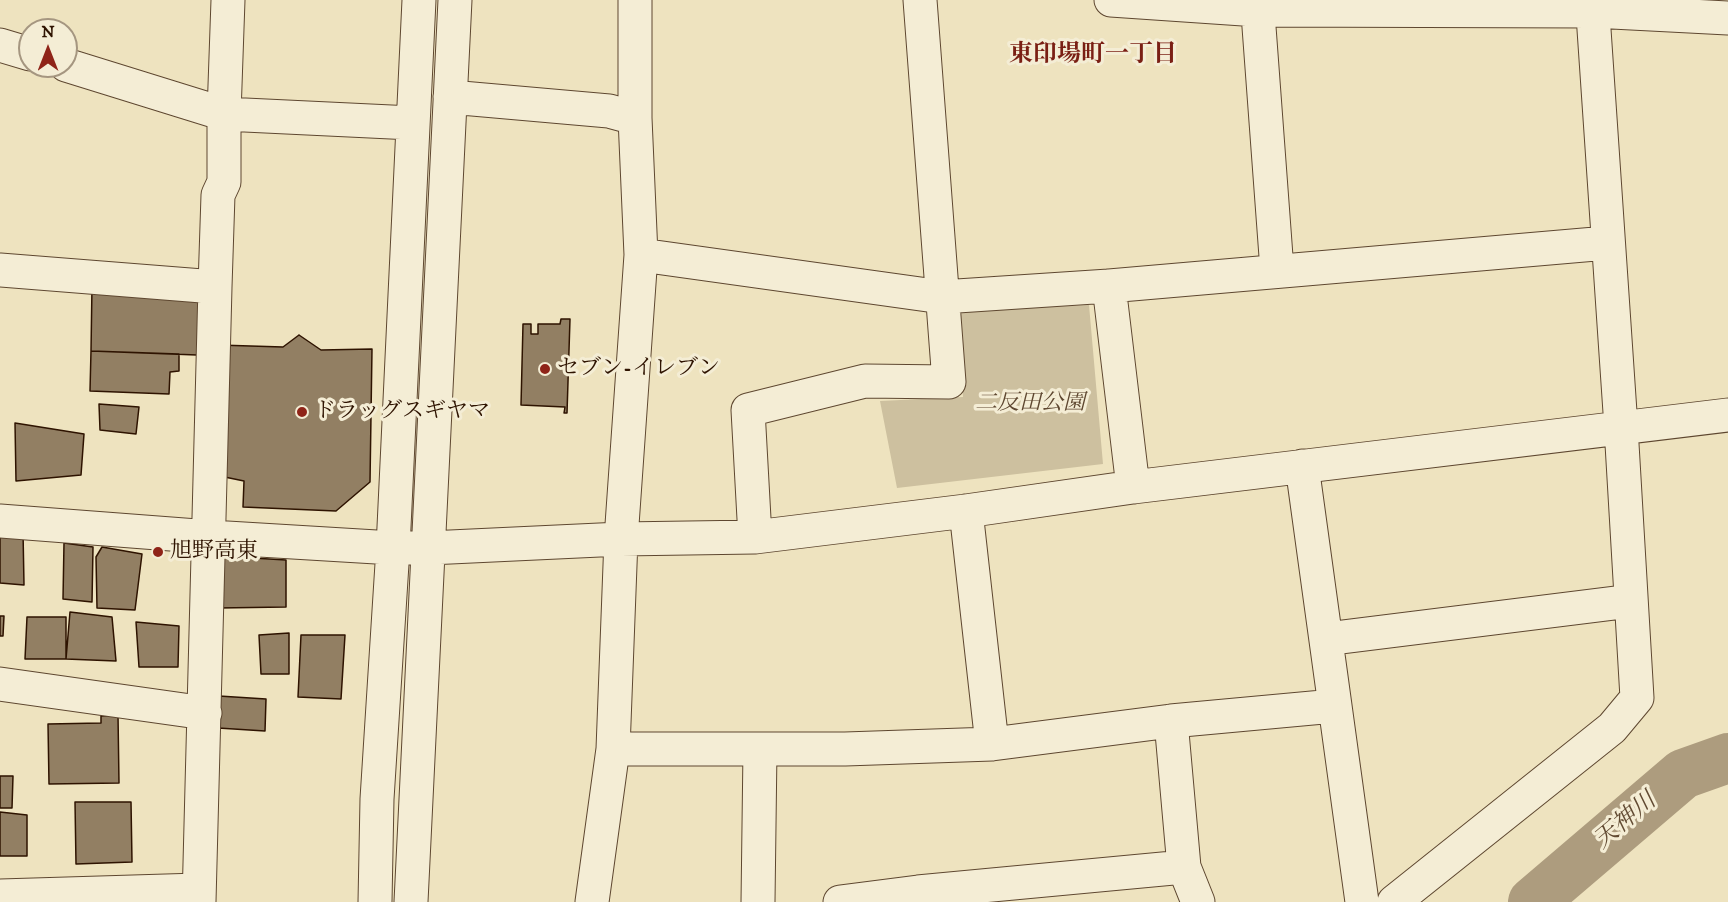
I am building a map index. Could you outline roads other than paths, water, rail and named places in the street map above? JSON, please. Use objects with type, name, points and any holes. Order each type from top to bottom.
[{"type":"street","points":[[0,896],[199,896],[215,287],[218,195],[224,182],[228,0]]},
{"type":"street","points":[[375,902],[377,799],[393,548],[419,0]]},
{"type":"street","points":[[411,902],[455,0]]},
{"type":"street","points":[[592,902],[613,749],[621,538],[641,255],[635,118],[635,0]]},
{"type":"street","points":[[755,537],[748,410],[865,381],[949,382],[920,0]]},
{"type":"street","points":[[1112,0],[1257,5],[1592,6],[1728,18]]},
{"type":"street","points":[[1257,5],[1277,270]]},
{"type":"street","points":[[1394,902],[1612,728],[1637,698],[1592,6]]},
{"type":"street","points":[[0,45],[18,50]]},
{"type":"street","points":[[78,69],[224,114],[412,123]]},
{"type":"street","points":[[450,97],[609,111],[635,118]]},
{"type":"street","points":[[641,255],[942,297],[1109,286],[1607,243]]},
{"type":"street","points":[[0,270],[215,287]]},
{"type":"street","points":[[1109,286],[1133,487]]},
{"type":"street","points":[[0,521],[393,548],[621,538],[755,537],[966,511],[1133,487],[1728,415]]},
{"type":"street","points":[[1302,466],[1362,902]]},
{"type":"street","points":[[966,511],[992,744]]},
{"type":"street","points":[[1326,639],[1631,601]]},
{"type":"street","points":[[0,684],[205,713]]},
{"type":"street","points":[[613,749],[845,749],[992,744],[1171,721],[1334,706]]},
{"type":"street","points":[[1171,721],[1184,867],[1198,902]]},
{"type":"street","points":[[758,902],[760,749]]},
{"type":"street","points":[[840,902],[919,897],[1184,867]]},
{"type":"waterway","name":"天神川","points":[[1533,902],[1683,774],[1728,758]]},
{"type":"place","name":"セブン-イレブン","points":[[545,369]]},
{"type":"place","name":"ドラッグスギヤマ","points":[[302,412]]},
{"type":"place","name":"旭野高東","points":[[158,552]]},
{"type":"district","name":"東印場町一丁目","points":[[1093,56]]},
{"type":"park label","name":"二反田公園","points":[[1030,404]]}]
